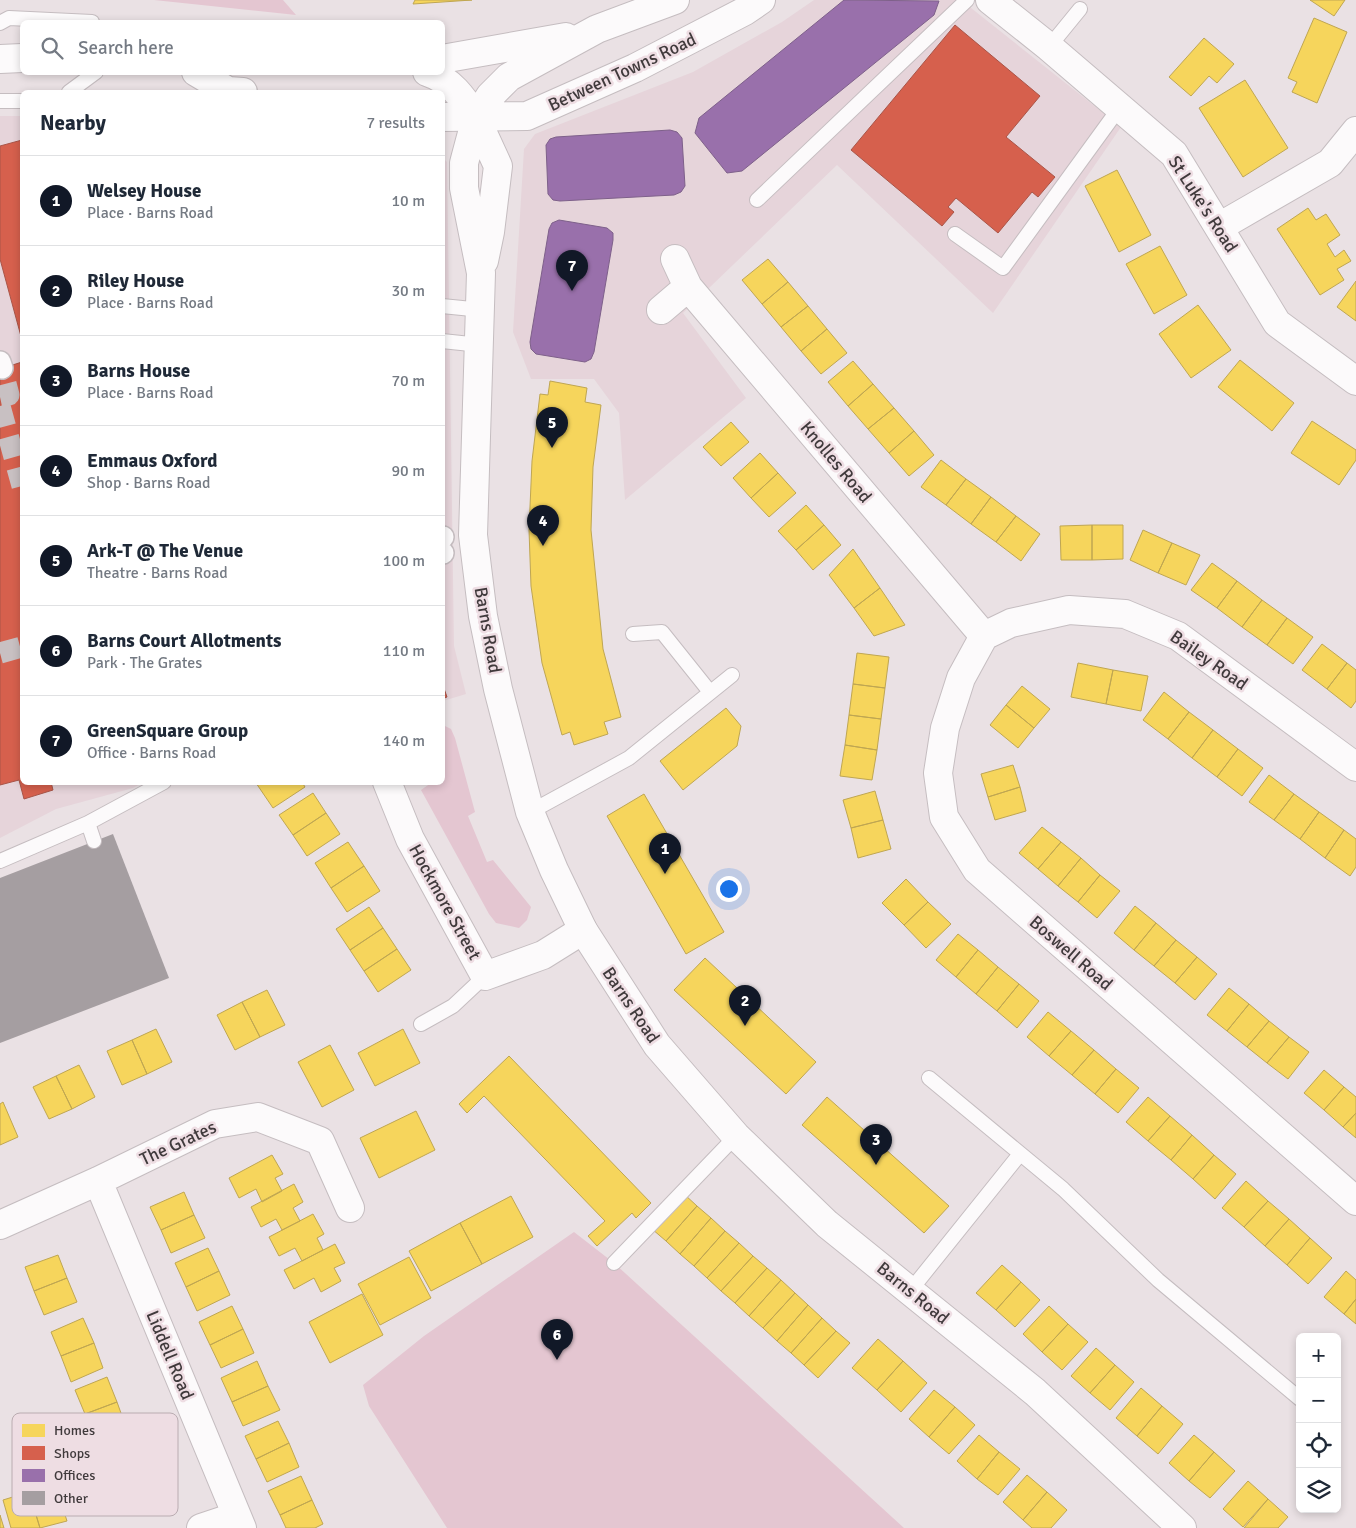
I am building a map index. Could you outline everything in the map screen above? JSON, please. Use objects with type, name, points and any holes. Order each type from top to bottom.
[{"type":"street","points":[[445,58],[554,40],[597,29],[675,0]]},
{"type":"street","name":"Between Towns Road","points":[[445,117],[527,116],[636,68],[745,11],[760,0]]},
{"type":"street","name":"St Luke's Road","points":[[990,0],[1049,47],[1174,154],[1277,323],[1356,381]]},
{"type":"street","points":[[434,75],[460,93],[476,118],[490,96],[509,77],[597,29]]},
{"type":"street","points":[[0,59],[20,58]]},
{"type":"street","points":[[201,75],[226,90]]},
{"type":"street","name":"Barns Road","points":[[476,118],[498,166],[490,232],[481,273],[482,310],[473,535],[485,625],[498,689],[530,812],[554,870],[583,930],[657,1045],[736,1136],[827,1224],[1035,1392],[1182,1528]]},
{"type":"street","points":[[1220,227],[1330,164],[1356,131]]},
{"type":"street","name":"Knolles Road","points":[[675,259],[688,287],[984,636]]},
{"type":"street","points":[[661,310],[688,287]]},
{"type":"street","name":"Bailey Road","points":[[984,636],[1011,623],[1069,610],[1125,614],[1178,636],[1356,768]]},
{"type":"street","name":"Boswell Road","points":[[984,636],[961,678],[945,728],[938,773],[944,817],[977,870],[1356,1201]]},
{"type":"street","name":"Hockmore Street","points":[[389,785],[410,838],[485,976],[543,955],[583,930]]},
{"type":"street","name":"The Grates","points":[[0,1224],[98,1181],[215,1124],[258,1117],[320,1141],[350,1208]]},
{"type":"street","name":"Liddell Road","points":[[98,1181],[239,1522]]},
{"type":"street","points":[[201,1528],[239,1522]]},
{"type":"lane","points":[[757,200],[967,0]]},
{"type":"lane","points":[[1049,47],[1080,9]]},
{"type":"lane","points":[[0,22],[9,18],[50,20]]},
{"type":"lane","points":[[73,90],[92,75]]},
{"type":"lane","points":[[0,101],[20,101]]},
{"type":"lane","points":[[955,234],[1003,268],[1120,107]]},
{"type":"lane","points":[[445,306],[482,310]]},
{"type":"lane","points":[[445,341],[480,344]]},
{"type":"lane","points":[[633,634],[662,632],[710,692]]},
{"type":"lane","points":[[530,812],[628,758],[732,675]]},
{"type":"lane","points":[[0,860],[88,823],[158,785]]},
{"type":"lane","points":[[88,823],[94,841]]},
{"type":"lane","points":[[421,1024],[453,1006],[485,976]]},
{"type":"lane","points":[[929,1078],[1063,1189],[1158,1280],[1296,1396]]},
{"type":"lane","points":[[614,1263],[736,1136]]},
{"type":"lane","points":[[910,1290],[1020,1154]]},
{"type":"shaded area","points":[[154,0],[283,0],[296,15]]},
{"type":"shaded area","points":[[814,0],[961,0],[1121,127],[993,313],[837,165],[683,313],[746,398],[625,500],[619,413],[594,379],[531,379],[513,332],[524,149],[535,134],[693,72],[782,22]]},
{"type":"shaded area","points":[[0,116],[20,116],[20,785],[138,785],[56,809],[0,838]]},
{"type":"shaded area","points":[[445,160],[447,162],[454,646],[466,694],[445,700]]},
{"type":"shaded area","points":[[445,726],[451,729],[455,738],[475,812],[468,816],[487,862],[493,860],[531,907],[527,920],[519,928],[496,923],[489,914],[421,790],[428,785],[445,785]]},
{"type":"shaded area","points":[[574,1232],[614,1263],[904,1528],[447,1528],[369,1406],[363,1385],[424,1336]]},
{"type":"building: Homes","points":[[415,0],[472,0],[413,4]]},
{"type":"building: Homes","points":[[1310,0],[1345,0],[1334,16]]},
{"type":"building: Homes","points":[[1314,18],[1347,32],[1317,103],[1292,92],[1297,82],[1288,78]]},
{"type":"building: Homes","points":[[1204,38],[1234,64],[1217,83],[1209,76],[1191,96],[1169,77]]},
{"type":"building: Homes","points":[[1245,80],[1288,148],[1243,177],[1199,108]]},
{"type":"building: Homes","points":[[1117,170],[1151,235],[1119,252],[1085,186]]},
{"type":"building: Homes","points":[[1308,208],[1316,220],[1326,214],[1340,235],[1327,244],[1335,257],[1344,250],[1351,261],[1337,269],[1344,280],[1320,295],[1277,229]]},
{"type":"building: Homes","points":[[1160,246],[1187,295],[1154,314],[1126,264]]},
{"type":"building: Homes","points":[[768,259],[788,282],[762,304],[742,280]]},
{"type":"building: Homes","points":[[1356,281],[1356,321],[1337,307]]},
{"type":"building: Homes","points":[[788,282],[808,306],[781,327],[762,304]]},
{"type":"building: Homes","points":[[1198,305],[1231,350],[1191,378],[1159,334]]},
{"type":"building: Homes","points":[[808,306],[827,329],[801,351],[781,327]]},
{"type":"building: Homes","points":[[827,329],[847,353],[821,374],[801,351]]},
{"type":"building: Homes","points":[[1240,360],[1294,403],[1272,431],[1218,387]]},
{"type":"building: Homes","points":[[853,361],[873,384],[848,406],[828,382]]},
{"type":"building: Homes","points":[[550,381],[587,388],[585,402],[601,405],[593,467],[591,530],[603,649],[621,717],[604,722],[608,734],[574,745],[570,732],[562,735],[542,663],[531,586],[529,530],[532,461],[540,394],[548,395]]},
{"type":"building: Homes","points":[[873,384],[894,408],[868,429],[848,406]]},
{"type":"building: Homes","points":[[894,408],[914,431],[889,453],[868,429]]},
{"type":"building: Homes","points":[[1312,421],[1356,450],[1356,460],[1339,485],[1291,453]]},
{"type":"building: Homes","points":[[731,422],[749,442],[721,466],[703,447]]},
{"type":"building: Homes","points":[[914,431],[934,455],[909,476],[889,453]]},
{"type":"building: Homes","points":[[760,453],[778,473],[751,498],[733,478]]},
{"type":"building: Homes","points":[[941,460],[966,479],[946,505],[921,487]]},
{"type":"building: Homes","points":[[778,473],[796,493],[769,517],[751,498]]},
{"type":"building: Homes","points":[[966,479],[991,497],[971,524],[946,505]]},
{"type":"building: Homes","points":[[991,497],[1016,516],[996,542],[971,524]]},
{"type":"building: Homes","points":[[806,505],[824,525],[796,550],[778,531]]},
{"type":"building: Homes","points":[[1016,516],[1040,534],[1021,561],[996,542]]},
{"type":"building: Homes","points":[[824,525],[841,545],[813,570],[796,550]]},
{"type":"building: Homes","points":[[1092,525],[1092,560],[1061,560],[1060,526]]},
{"type":"building: Homes","points":[[1092,525],[1123,525],[1123,559],[1092,560]]},
{"type":"building: Homes","points":[[1143,530],[1172,543],[1158,573],[1130,560]]},
{"type":"building: Homes","points":[[1172,543],[1200,555],[1186,585],[1158,573]]},
{"type":"building: Homes","points":[[853,549],[880,588],[854,608],[829,575]]},
{"type":"building: Homes","points":[[1212,563],[1237,581],[1217,608],[1191,590]]},
{"type":"building: Homes","points":[[1237,581],[1262,600],[1242,627],[1217,608]]},
{"type":"building: Homes","points":[[880,588],[905,625],[874,636],[854,608]]},
{"type":"building: Homes","points":[[1262,600],[1287,618],[1267,645],[1242,627]]},
{"type":"building: Homes","points":[[1287,618],[1313,637],[1293,664],[1267,645]]},
{"type":"building: Homes","points":[[1322,644],[1347,663],[1327,689],[1302,670]]},
{"type":"building: Homes","points":[[857,653],[889,657],[885,688],[853,684]]},
{"type":"building: Homes","points":[[1078,663],[1113,670],[1106,704],[1071,697]]},
{"type":"building: Homes","points":[[1347,663],[1356,670],[1356,701],[1351,708],[1327,689]]},
{"type":"building: Homes","points":[[1113,670],[1148,676],[1141,711],[1106,704]]},
{"type":"building: Homes","points":[[853,684],[885,688],[881,719],[849,715]]},
{"type":"building: Homes","points":[[1022,686],[1050,709],[1034,728],[1006,705]]},
{"type":"building: Homes","points":[[1164,692],[1189,712],[1168,739],[1143,720]]},
{"type":"building: Homes","points":[[1006,705],[1034,728],[1018,748],[990,725]]},
{"type":"building: Homes","points":[[726,708],[741,726],[737,746],[683,790],[660,761]]},
{"type":"building: Homes","points":[[1189,712],[1213,730],[1192,758],[1168,739]]},
{"type":"building: Homes","points":[[849,715],[881,719],[877,750],[845,745]]},
{"type":"building: Homes","points":[[1213,730],[1238,749],[1217,777],[1192,758]]},
{"type":"building: Homes","points":[[845,745],[877,750],[872,780],[840,776]]},
{"type":"building: Homes","points":[[1238,749],[1263,768],[1242,796],[1217,777]]},
{"type":"building: Homes","points":[[1013,765],[1020,787],[988,797],[981,774]]},
{"type":"building: Homes","points":[[1269,775],[1294,794],[1274,820],[1249,802]]},
{"type":"building: Homes","points":[[257,785],[304,785],[305,787],[273,808]]},
{"type":"building: Homes","points":[[1020,787],[1026,811],[995,820],[988,797]]},
{"type":"building: Homes","points":[[875,791],[883,820],[851,828],[843,800]]},
{"type":"building: Homes","points":[[313,793],[326,813],[293,835],[279,815]]},
{"type":"building: Homes","points":[[644,794],[724,932],[686,954],[607,816]]},
{"type":"building: Homes","points":[[1294,794],[1319,812],[1300,839],[1274,820]]},
{"type":"building: Homes","points":[[1319,812],[1344,830],[1325,858],[1300,839]]},
{"type":"building: Homes","points":[[326,813],[340,834],[307,856],[293,835]]},
{"type":"building: Homes","points":[[883,820],[891,849],[858,858],[851,828]]},
{"type":"building: Homes","points":[[1042,827],[1061,842],[1038,869],[1019,853]]},
{"type":"building: Homes","points":[[1344,830],[1356,839],[1356,867],[1350,876],[1325,858]]},
{"type":"building: Homes","points":[[348,842],[364,866],[331,888],[315,863]]},
{"type":"building: Homes","points":[[1061,842],[1081,858],[1058,886],[1038,869]]},
{"type":"building: Homes","points":[[1081,858],[1100,875],[1078,902],[1058,886]]},
{"type":"building: Homes","points":[[364,866],[380,891],[347,912],[331,888]]},
{"type":"building: Homes","points":[[1100,875],[1120,891],[1097,918],[1078,902]]},
{"type":"building: Homes","points":[[906,879],[928,902],[904,925],[882,903]]},
{"type":"building: Homes","points":[[928,902],[951,924],[926,948],[904,925]]},
{"type":"building: Homes","points":[[1135,906],[1156,923],[1134,950],[1114,933]]},
{"type":"building: Homes","points":[[369,907],[383,928],[350,950],[336,929]]},
{"type":"building: Homes","points":[[1156,923],[1176,940],[1154,966],[1134,950]]},
{"type":"building: Homes","points":[[383,928],[397,949],[364,971],[350,950]]},
{"type":"building: Homes","points":[[958,934],[978,950],[956,977],[936,960]]},
{"type":"building: Homes","points":[[1176,940],[1197,957],[1175,983],[1154,966]]},
{"type":"building: Homes","points":[[397,949],[411,970],[378,992],[364,971]]},
{"type":"building: Homes","points":[[978,950],[998,967],[976,994],[956,977]]},
{"type":"building: Homes","points":[[1197,957],[1217,974],[1195,1000],[1175,983]]},
{"type":"building: Homes","points":[[705,958],[816,1062],[786,1094],[674,990]]},
{"type":"building: Homes","points":[[998,967],[1019,984],[997,1011],[976,994]]},
{"type":"building: Homes","points":[[1019,984],[1039,1001],[1017,1028],[997,1011]]},
{"type":"building: Homes","points":[[1229,988],[1249,1004],[1227,1031],[1207,1015]]},
{"type":"building: Homes","points":[[267,990],[285,1025],[260,1037],[242,1002]]},
{"type":"building: Homes","points":[[242,1002],[260,1037],[235,1050],[217,1015]]},
{"type":"building: Homes","points":[[1249,1004],[1269,1021],[1247,1047],[1227,1031]]},
{"type":"building: Homes","points":[[1048,1012],[1071,1031],[1049,1056],[1027,1037]]},
{"type":"building: Homes","points":[[1269,1021],[1289,1037],[1267,1063],[1247,1047]]},
{"type":"building: Homes","points":[[156,1029],[172,1062],[147,1074],[132,1040]]},
{"type":"building: Homes","points":[[403,1029],[420,1063],[375,1086],[358,1053]]},
{"type":"building: Homes","points":[[1071,1031],[1094,1050],[1072,1075],[1049,1056]]},
{"type":"building: Homes","points":[[1289,1037],[1309,1052],[1288,1079],[1267,1063]]},
{"type":"building: Homes","points":[[132,1040],[147,1074],[122,1085],[107,1051]]},
{"type":"building: Homes","points":[[330,1045],[354,1090],[322,1107],[298,1062]]},
{"type":"building: Homes","points":[[1094,1050],[1116,1069],[1095,1094],[1072,1075]]},
{"type":"building: Homes","points":[[509,1056],[651,1203],[636,1218],[632,1213],[597,1246],[588,1236],[605,1221],[484,1096],[467,1113],[459,1104]]},
{"type":"building: Homes","points":[[79,1065],[95,1097],[72,1109],[56,1076]]},
{"type":"building: Homes","points":[[1116,1069],[1139,1088],[1118,1113],[1095,1094]]},
{"type":"building: Homes","points":[[1324,1070],[1344,1087],[1324,1110],[1304,1093]]},
{"type":"building: Homes","points":[[56,1076],[72,1109],[49,1119],[33,1087]]},
{"type":"building: Homes","points":[[1344,1087],[1356,1097],[1356,1113],[1343,1127],[1324,1110]]},
{"type":"building: Homes","points":[[827,1097],[949,1206],[924,1233],[802,1125]]},
{"type":"building: Homes","points":[[1148,1097],[1170,1116],[1148,1141],[1126,1122]]},
{"type":"building: Homes","points":[[3,1102],[18,1137],[0,1145],[0,1104]]},
{"type":"building: Homes","points":[[416,1111],[435,1150],[379,1178],[360,1138]]},
{"type":"building: Homes","points":[[1356,1113],[1356,1138],[1343,1127]]},
{"type":"building: Homes","points":[[1170,1116],[1192,1135],[1171,1160],[1148,1141]]},
{"type":"building: Homes","points":[[1192,1135],[1214,1155],[1193,1179],[1171,1160]]},
{"type":"building: Homes","points":[[272,1155],[283,1174],[275,1178],[282,1191],[262,1202],[256,1189],[239,1198],[229,1178]]},
{"type":"building: Homes","points":[[1214,1155],[1236,1174],[1215,1199],[1193,1179]]},
{"type":"building: Homes","points":[[1246,1181],[1268,1201],[1244,1227],[1222,1208]]},
{"type":"building: Homes","points":[[294,1184],[303,1202],[293,1208],[300,1221],[282,1230],[276,1219],[261,1227],[251,1207]]},
{"type":"building: Homes","points":[[184,1192],[194,1215],[161,1230],[150,1207]]},
{"type":"building: Homes","points":[[684,1194],[697,1206],[666,1241],[652,1229]]},
{"type":"building: Homes","points":[[511,1196],[533,1237],[482,1264],[460,1223]]},
{"type":"building: Homes","points":[[1268,1201],[1289,1219],[1265,1246],[1244,1227]]},
{"type":"building: Homes","points":[[697,1206],[711,1218],[680,1254],[666,1241]]},
{"type":"building: Homes","points":[[313,1214],[324,1234],[317,1238],[323,1250],[302,1261],[295,1248],[279,1256],[269,1237]]},
{"type":"building: Homes","points":[[194,1215],[205,1238],[171,1253],[161,1230]]},
{"type":"building: Homes","points":[[711,1218],[725,1231],[694,1266],[680,1254]]},
{"type":"building: Homes","points":[[1289,1219],[1310,1238],[1287,1265],[1265,1246]]},
{"type":"building: Homes","points":[[460,1223],[482,1264],[431,1291],[409,1251]]},
{"type":"building: Homes","points":[[725,1231],[739,1243],[707,1278],[694,1266]]},
{"type":"building: Homes","points":[[1310,1238],[1332,1258],[1308,1284],[1287,1265]]},
{"type":"building: Homes","points":[[739,1243],[753,1256],[721,1291],[707,1278]]},
{"type":"building: Homes","points":[[335,1244],[345,1263],[334,1268],[341,1281],[321,1292],[314,1278],[294,1289],[284,1270]]},
{"type":"building: Homes","points":[[208,1248],[219,1271],[186,1287],[175,1263]]},
{"type":"building: Homes","points":[[58,1255],[67,1278],[34,1291],[25,1267]]},
{"type":"building: Homes","points":[[753,1256],[767,1268],[735,1303],[721,1291]]},
{"type":"building: Homes","points":[[409,1257],[431,1298],[380,1325],[358,1284]]},
{"type":"building: Homes","points":[[1002,1265],[1021,1282],[996,1310],[976,1293]]},
{"type":"building: Homes","points":[[767,1268],[781,1280],[749,1316],[735,1303]]},
{"type":"building: Homes","points":[[219,1271],[230,1295],[197,1311],[186,1287]]},
{"type":"building: Homes","points":[[1346,1271],[1356,1280],[1356,1299],[1344,1314],[1324,1297]]},
{"type":"building: Homes","points":[[67,1278],[77,1302],[44,1315],[34,1291]]},
{"type":"building: Homes","points":[[781,1280],[795,1293],[763,1328],[749,1316]]},
{"type":"building: Homes","points":[[1021,1282],[1040,1300],[1015,1327],[996,1310]]},
{"type":"building: Homes","points":[[795,1293],[808,1305],[777,1341],[763,1328]]},
{"type":"building: Homes","points":[[362,1294],[383,1335],[330,1363],[309,1322]]},
{"type":"building: Homes","points":[[1356,1299],[1356,1324],[1344,1314]]},
{"type":"building: Homes","points":[[808,1305],[822,1318],[791,1353],[777,1341]]},
{"type":"building: Homes","points":[[232,1306],[243,1329],[210,1345],[199,1322]]},
{"type":"building: Homes","points":[[1049,1306],[1068,1324],[1042,1352],[1023,1334]]},
{"type":"building: Homes","points":[[83,1318],[94,1343],[61,1356],[51,1332]]},
{"type":"building: Homes","points":[[822,1318],[836,1331],[804,1365],[791,1353]]},
{"type":"building: Homes","points":[[1068,1324],[1088,1342],[1062,1370],[1042,1352]]},
{"type":"building: Homes","points":[[243,1329],[254,1353],[221,1368],[210,1345]]},
{"type":"building: Homes","points":[[836,1331],[850,1343],[818,1378],[804,1365]]},
{"type":"building: Homes","points":[[878,1339],[903,1361],[877,1390],[852,1368]]},
{"type":"building: Homes","points":[[94,1343],[103,1368],[71,1382],[61,1356]]},
{"type":"building: Homes","points":[[1096,1348],[1115,1365],[1090,1393],[1071,1376]]},
{"type":"building: Homes","points":[[257,1361],[268,1386],[232,1402],[221,1378]]},
{"type":"building: Homes","points":[[903,1361],[927,1383],[901,1412],[877,1390]]},
{"type":"building: Homes","points":[[1115,1365],[1134,1382],[1110,1410],[1090,1393]]},
{"type":"building: Homes","points":[[107,1377],[117,1402],[85,1413],[75,1390]]},
{"type":"building: Homes","points":[[268,1386],[280,1410],[243,1426],[232,1402]]},
{"type":"building: Homes","points":[[1141,1388],[1162,1406],[1137,1436],[1116,1418]]},
{"type":"building: Homes","points":[[934,1390],[955,1407],[929,1437],[909,1419]]},
{"type":"building: Homes","points":[[117,1402],[121,1413],[88,1413]]},
{"type":"building: Homes","points":[[1162,1406],[1183,1424],[1158,1454],[1137,1436]]},
{"type":"building: Homes","points":[[955,1407],[975,1425],[949,1454],[929,1437]]},
{"type":"building: Homes","points":[[278,1421],[289,1443],[256,1459],[245,1436]]},
{"type":"building: Homes","points":[[979,1435],[999,1452],[977,1479],[957,1461]]},
{"type":"building: Homes","points":[[1194,1435],[1214,1452],[1189,1481],[1169,1463]]},
{"type":"building: Homes","points":[[289,1443],[299,1467],[267,1482],[256,1459]]},
{"type":"building: Homes","points":[[999,1452],[1020,1469],[998,1495],[977,1479]]},
{"type":"building: Homes","points":[[1214,1452],[1235,1471],[1210,1498],[1189,1481]]},
{"type":"building: Homes","points":[[1027,1475],[1047,1492],[1023,1520],[1003,1502]]},
{"type":"building: Homes","points":[[301,1476],[312,1500],[280,1515],[268,1491]]},
{"type":"building: Homes","points":[[1248,1481],[1268,1499],[1243,1527],[1223,1509]]},
{"type":"building: Homes","points":[[1047,1492],[1067,1510],[1051,1528],[1032,1528],[1023,1520]]},
{"type":"building: Homes","points":[[12,1497],[12,1516],[36,1516],[40,1528],[11,1528],[3,1500]]},
{"type":"building: Homes","points":[[1268,1499],[1288,1517],[1278,1528],[1244,1528]]},
{"type":"building: Homes","points":[[312,1500],[323,1524],[315,1528],[286,1528],[280,1515]]},
{"type":"building: Homes","points":[[0,1515],[4,1528],[0,1528]]},
{"type":"building: Homes","points":[[36,1516],[65,1516],[67,1521],[40,1528]]},
{"type":"building: Shops","points":[[955,25],[1040,96],[1006,137],[1055,177],[1038,197],[1032,192],[998,233],[956,198],[948,207],[954,212],[942,226],[851,150]]},
{"type":"building: Shops","points":[[20,141],[20,333],[0,259],[0,146]]},
{"type":"building: Shops","points":[[20,363],[20,784],[19,780],[0,785],[0,369]]},
{"type":"building: Shops","points":[[20,785],[52,785],[53,790],[24,799]]},
{"type":"building: Offices","points":[[844,0],[939,1],[934,15],[742,171],[727,173],[695,133],[699,118]]},
{"type":"building: Offices","points":[[670,130],[677,132],[682,138],[685,186],[681,192],[674,195],[560,201],[553,200],[548,194],[546,145],[550,139],[556,137]]},
{"type":"building: Offices","points":[[559,220],[607,228],[613,233],[594,352],[591,359],[585,362],[536,354],[531,349],[530,342],[549,229],[552,223]]},
{"type":"building: Other","points":[[113,834],[169,978],[0,1043],[0,878]]},
{"type":"tunnel","points":[[0,397],[9,395],[2,368]]},
{"type":"tunnel","points":[[0,406],[20,479]]},
{"type":"tunnel","points":[[0,653],[20,648]]},
{"type":"place","name":"GreenSquare Group","points":[[572,291]]},
{"type":"place","name":"Ark-T @ The Venue","points":[[552,448]]},
{"type":"place","name":"Emmaus Oxford","points":[[543,546]]},
{"type":"place","name":"Welsey House","points":[[665,874]]},
{"type":"place","name":"Riley House","points":[[745,1026]]},
{"type":"place","name":"Barns House","points":[[876,1165]]},
{"type":"place","name":"Barns Court Allotments","points":[[557,1360]]}]
